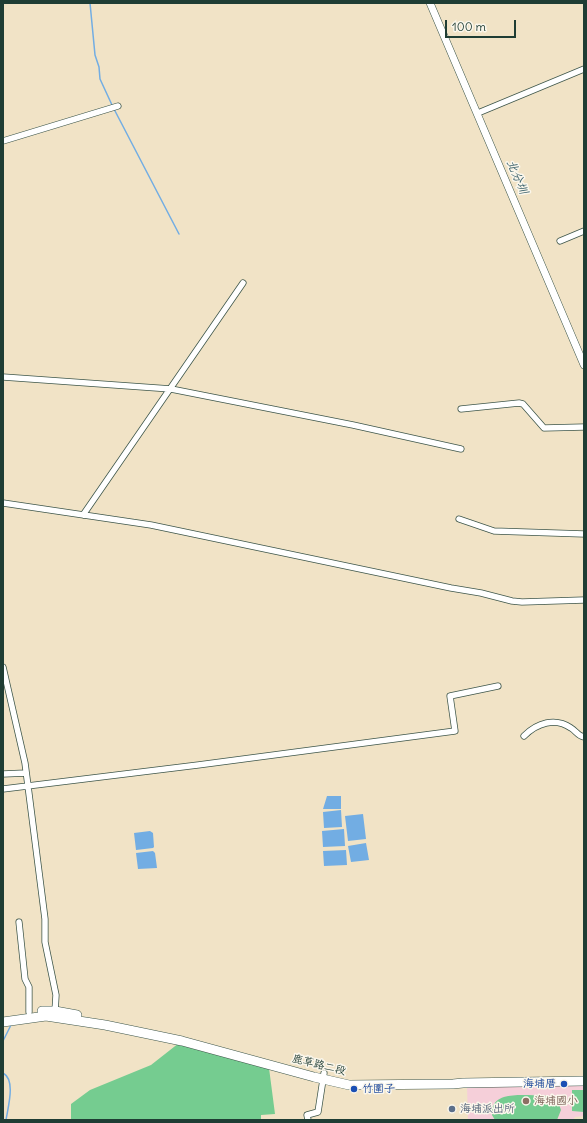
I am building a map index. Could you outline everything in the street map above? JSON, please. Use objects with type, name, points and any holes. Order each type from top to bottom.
[{"type":"main road","points":[[3,1016],[29,1012],[55,1014]]},
{"type":"main road","points":[[3,1022],[55,1014]]},
{"type":"main road","name":"鹿草路二段","points":[[55,1014],[182,1041],[324,1076],[350,1079],[584,1081]]},
{"type":"main road","name":"鹿草路二段","points":[[521,1080],[584,1077]]},
{"type":"street","points":[[430,3],[480,112],[539,251],[584,365]]},
{"type":"street","points":[[480,112],[584,69]]},
{"type":"street","points":[[3,141],[118,106]]},
{"type":"street","points":[[560,241],[584,231]]},
{"type":"street","points":[[83,515],[243,283]]},
{"type":"street","points":[[3,377],[171,389],[353,425],[461,449]]},
{"type":"street","points":[[461,409],[519,403],[523,404],[544,428],[584,427]]},
{"type":"street","points":[[3,502],[151,525],[451,588],[481,592],[512,601],[584,600]]},
{"type":"street","points":[[459,519],[494,531],[584,534]]},
{"type":"street","points":[[3,668],[6,676],[28,786],[45,919],[45,942],[56,995],[55,1014]]},
{"type":"street","points":[[3,789],[455,731],[450,696],[498,686]]},
{"type":"street","points":[[524,736],[532,728],[542,723],[554,722],[569,726],[580,736],[584,737]]},
{"type":"street","points":[[3,774],[26,773]]},
{"type":"street","points":[[19,922],[25,979],[29,987],[29,1012]]},
{"type":"street","points":[[308,1120],[307,1115],[318,1112],[324,1076]]},
{"type":"shaded area","name":"海埔國小","points":[[467,1086],[584,1086],[584,1116],[575,1117],[573,1120],[468,1120]]},
{"type":"green space","points":[[179,1043],[269,1068],[275,1114],[261,1115],[261,1120],[71,1120],[71,1104],[90,1090],[151,1065]]},
{"type":"green space","points":[[572,1090],[584,1090],[584,1112],[572,1111]]},
{"type":"green space","points":[[512,1096],[547,1096],[556,1100],[561,1110],[557,1120],[495,1120],[492,1115],[492,1108],[500,1099]]},
{"type":"water","points":[[327,796],[341,796],[341,809],[323,809]]},
{"type":"water","points":[[341,810],[342,827],[324,828],[323,812]]},
{"type":"water","points":[[363,814],[366,839],[348,841],[345,816]]},
{"type":"water","points":[[344,829],[345,846],[323,847],[322,831]]},
{"type":"water","points":[[150,831],[153,833],[154,847],[136,850],[134,833]]},
{"type":"water","points":[[366,843],[369,860],[351,862],[348,846]]},
{"type":"water","points":[[346,850],[347,865],[324,866],[323,851]]},
{"type":"water","points":[[153,851],[155,853],[157,868],[138,869],[136,853]]},
{"type":"waterway","points":[[90,3],[95,55],[99,67],[100,79],[112,105]]},
{"type":"waterway","points":[[114,109],[179,234]]},
{"type":"waterway","points":[[3,1041],[12,1023]]},
{"type":"waterway","points":[[3,1073],[7,1076],[10,1088],[6,1120]]},
{"type":"place","name":"海埔厝","points":[[564,1084]]},
{"type":"place","name":"竹圍子","points":[[354,1089]]},
{"type":"place","name":"海埔國小","points":[[526,1101]]},
{"type":"place","name":"海埔派出所","points":[[452,1109]]},
{"type":"water label","name":"北分圳","points":[[517,177]]}]
